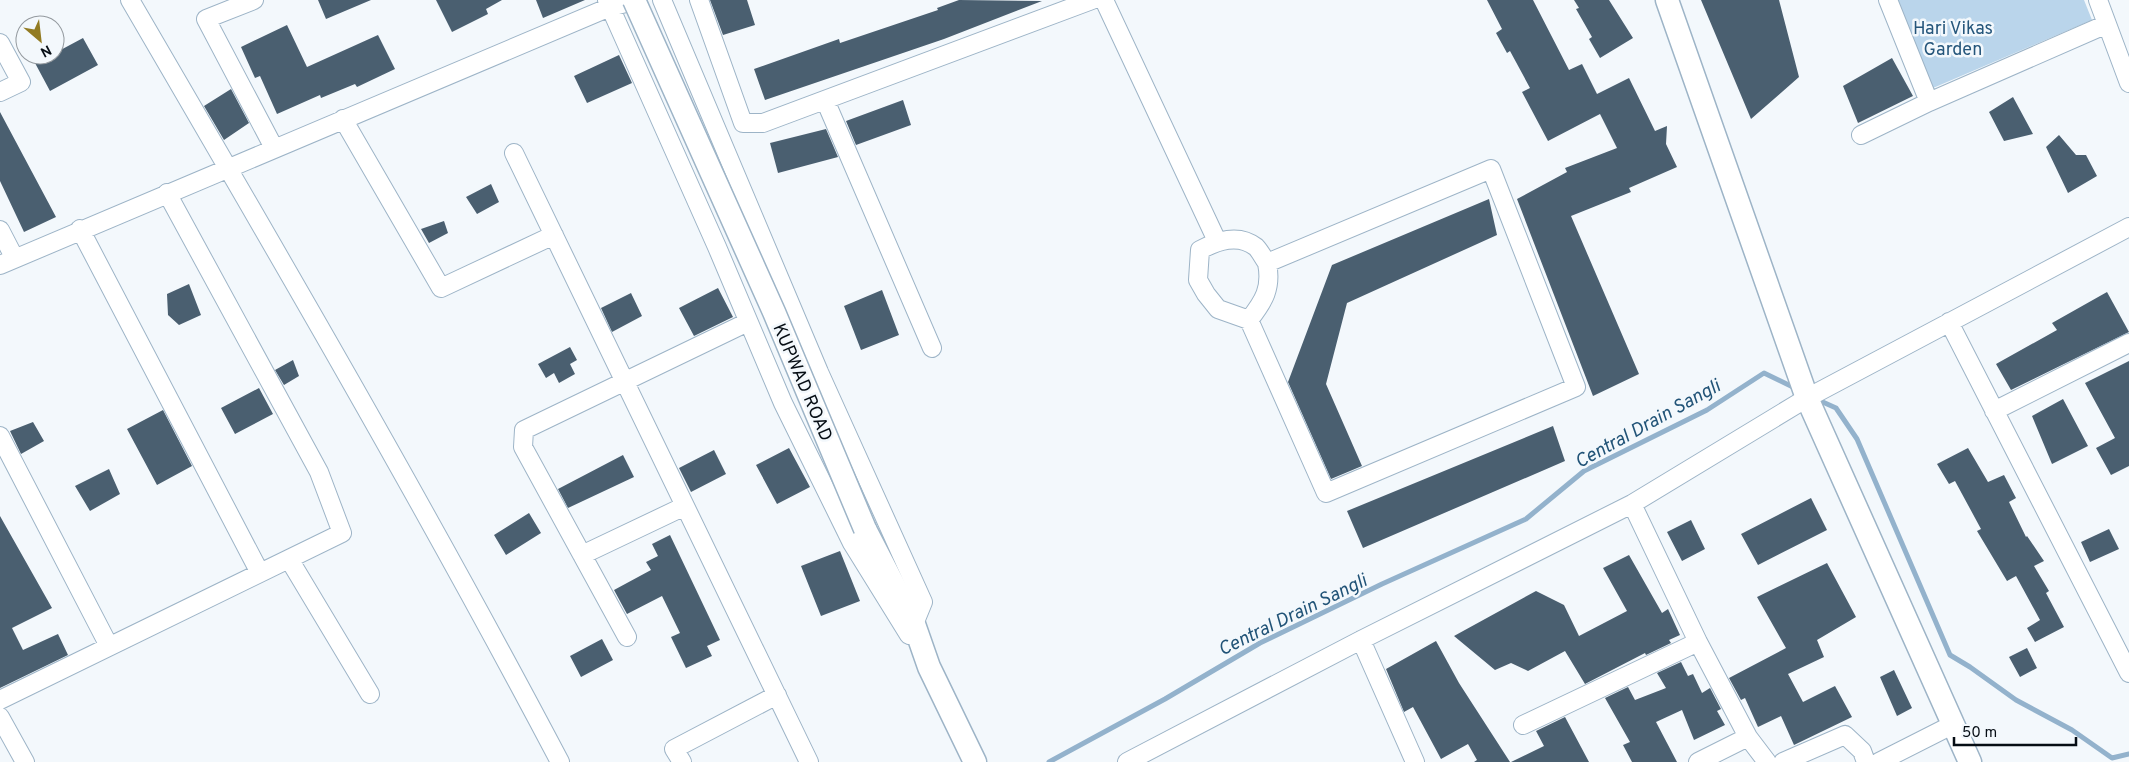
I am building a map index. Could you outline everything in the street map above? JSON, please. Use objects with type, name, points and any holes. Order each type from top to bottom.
[{"type":"main road","name":"KUPWAD ROAD","points":[[635,0],[774,312],[865,529],[914,624],[929,667],[975,762]]},
{"type":"main road","points":[[1667,0],[1807,398],[1970,762]]},
{"type":"street","points":[[130,0],[228,167],[483,617],[560,762]]},
{"type":"street","points":[[254,0],[206,19],[274,148]]},
{"type":"street","points":[[0,230],[7,261],[609,4],[635,0]]},
{"type":"street","points":[[662,0],[719,140],[923,602],[914,624]]},
{"type":"street","points":[[698,0],[743,124]]},
{"type":"street","points":[[719,140],[743,124],[762,123],[825,100],[1060,6],[1092,0]]},
{"type":"street","points":[[1104,0],[1217,241]]},
{"type":"street","points":[[1888,0],[1929,102]]},
{"type":"street","points":[[2098,0],[2129,83]]},
{"type":"street","points":[[609,4],[783,403],[852,544],[929,667]]},
{"type":"street","points":[[1861,136],[1929,102],[2107,24]]},
{"type":"street","points":[[0,43],[21,82],[0,92]]},
{"type":"street","points":[[825,100],[932,348]]},
{"type":"street","points":[[343,119],[441,288],[554,235]]},
{"type":"street","points":[[514,154],[809,762]]},
{"type":"street","points":[[1249,320],[1266,298],[1270,278],[1267,263],[1256,247],[1235,239],[1217,241],[1200,250],[1198,280],[1218,309],[1249,320],[1326,493],[1576,387],[1491,169],[1267,263]]},
{"type":"street","points":[[0,700],[342,533],[319,472],[167,193]]},
{"type":"street","points":[[1127,762],[1361,640],[1632,504],[1807,398],[2129,227]]},
{"type":"street","points":[[80,229],[260,573]]},
{"type":"street","points":[[627,637],[523,447],[524,430],[748,322]]},
{"type":"street","points":[[1949,322],[2129,673]]},
{"type":"street","points":[[1994,411],[2129,343]]},
{"type":"street","points":[[0,436],[110,646]]},
{"type":"street","points":[[1632,504],[1698,642],[1748,737],[1767,762]]},
{"type":"street","points":[[582,555],[685,506]]},
{"type":"street","points":[[289,559],[370,694]]},
{"type":"street","points":[[1361,640],[1415,762]]},
{"type":"street","points":[[1523,726],[1698,642]]},
{"type":"street","points":[[682,762],[674,749],[777,695]]},
{"type":"street","points":[[0,717],[25,762]]},
{"type":"street","points":[[1879,762],[1954,724]]},
{"type":"street","points":[[1784,762],[1845,735],[1862,751],[1866,762]]},
{"type":"street","points":[[1698,762],[1748,737]]},
{"type":"green space","name":"Hari Vikas Garden","points":[[1896,0],[2084,0],[2092,20],[1933,88]]},
{"type":"building","points":[[318,0],[371,0],[326,19]]},
{"type":"building","points":[[436,0],[502,0],[486,9],[488,14],[452,32]]},
{"type":"building","points":[[536,0],[585,0],[543,18]]},
{"type":"building","points":[[710,0],[747,0],[755,25],[723,35]]},
{"type":"building","points":[[959,0],[1042,1],[944,39],[765,100],[754,69],[839,39],[840,43],[938,10],[937,8]]},
{"type":"building","points":[[1487,0],[1533,0],[1569,70],[1582,64],[1597,94],[1629,78],[1655,131],[1667,126],[1666,144],[1677,167],[1629,188],[1631,192],[1571,216],[1639,374],[1593,396],[1517,199],[1567,172],[1565,168],[1617,148],[1600,114],[1548,141],[1522,92],[1530,88],[1510,51],[1507,53],[1496,33],[1502,29]]},
{"type":"building","points":[[1574,0],[1609,0],[1633,38],[1600,58],[1589,39],[1592,37],[1576,9],[1579,8]]},
{"type":"building","points":[[1701,0],[1779,0],[1799,77],[1751,119]]},
{"type":"building","points":[[287,25],[307,67],[378,35],[395,69],[357,87],[355,84],[321,98],[320,95],[277,114],[260,76],[255,78],[241,47]]},
{"type":"building","points":[[83,38],[98,65],[50,91],[36,65],[65,65],[65,48]]},
{"type":"building","points":[[619,55],[632,83],[587,103],[574,76]]},
{"type":"building","points":[[1892,58],[1913,96],[1858,123],[1843,86]]},
{"type":"building","points":[[231,89],[249,123],[224,140],[204,106]]},
{"type":"building","points":[[2013,97],[2033,134],[2004,141],[1989,112]]},
{"type":"building","points":[[903,100],[911,125],[856,145],[846,121]]},
{"type":"building","points":[[0,112],[56,217],[24,232],[0,181]]},
{"type":"building","points":[[826,129],[838,157],[778,173],[770,143]]},
{"type":"building","points":[[2059,135],[2076,155],[2086,155],[2097,176],[2068,193],[2046,147]]},
{"type":"building","points":[[491,184],[499,202],[477,214],[466,197]]},
{"type":"building","points":[[1489,199],[1497,235],[1347,303],[1326,384],[1362,466],[1331,479],[1288,382],[1332,265]]},
{"type":"building","points":[[444,221],[448,233],[429,243],[421,229]]},
{"type":"building","points":[[189,284],[201,315],[179,325],[168,315],[167,294]]},
{"type":"building","points":[[718,288],[733,317],[694,336],[679,308]]},
{"type":"building","points":[[882,290],[899,335],[861,350],[844,306]]},
{"type":"building","points":[[2107,292],[2129,332],[2011,390],[1996,364],[2057,330],[2052,323]]},
{"type":"building","points":[[631,293],[642,316],[612,332],[601,308]]},
{"type":"building","points":[[570,347],[577,360],[570,364],[575,374],[559,383],[554,373],[546,378],[538,364]]},
{"type":"building","points":[[293,360],[299,376],[284,385],[275,370]]},
{"type":"building","points":[[2129,361],[2129,466],[2111,475],[2096,448],[2115,438],[2085,383]]},
{"type":"building","points":[[259,388],[273,414],[235,434],[221,408]]},
{"type":"building","points":[[2063,399],[2088,446],[2052,464],[2032,416]]},
{"type":"building","points":[[163,410],[192,466],[157,485],[127,429]]},
{"type":"building","points":[[33,422],[44,441],[21,454],[10,431]]},
{"type":"building","points":[[1553,426],[1565,461],[1363,548],[1347,511]]},
{"type":"building","points":[[789,448],[810,487],[777,504],[756,465]]},
{"type":"building","points":[[1968,448],[1988,482],[2004,475],[2016,498],[2009,502],[2026,537],[2044,561],[2034,566],[2049,591],[2046,593],[2064,627],[2035,642],[2027,628],[2040,620],[2016,576],[2007,581],[1977,531],[1981,529],[1955,481],[1949,484],[1937,464]]},
{"type":"building","points":[[714,450],[726,474],[691,492],[679,468]]},
{"type":"building","points":[[623,455],[634,477],[568,508],[558,489]]},
{"type":"building","points":[[109,469],[120,494],[90,511],[75,486]]},
{"type":"building","points":[[1811,498],[1827,530],[1758,565],[1741,534]]},
{"type":"building","points":[[529,513],[541,533],[506,555],[494,535]]},
{"type":"building","points":[[0,516],[52,608],[12,628],[23,650],[58,634],[68,655],[0,688]]},
{"type":"building","points":[[1691,520],[1705,549],[1682,561],[1667,532]]},
{"type":"building","points":[[2109,529],[2119,549],[2090,562],[2081,542]]},
{"type":"building","points":[[670,535],[720,640],[707,646],[712,656],[686,668],[671,637],[680,633],[662,596],[627,614],[614,590],[651,570],[646,562],[658,556],[652,544]]},
{"type":"building","points":[[840,551],[860,601],[821,616],[801,566]]},
{"type":"building","points":[[1629,555],[1662,613],[1668,609],[1680,635],[1669,640],[1671,643],[1646,655],[1645,653],[1585,684],[1565,651],[1528,671],[1511,663],[1495,670],[1454,636],[1536,591],[1564,605],[1579,636],[1627,611],[1603,568]]},
{"type":"building","points":[[1827,563],[1856,617],[1817,640],[1824,657],[1788,674],[1803,702],[1835,686],[1852,717],[1794,745],[1781,716],[1758,727],[1745,698],[1741,700],[1729,678],[1786,648],[1757,597]]},
{"type":"building","points":[[602,639],[613,660],[581,677],[570,656]]},
{"type":"building","points":[[1436,641],[1459,683],[1510,762],[1474,762],[1477,760],[1468,744],[1441,759],[1413,707],[1404,712],[1386,669]]},
{"type":"building","points":[[2027,648],[2037,668],[2020,677],[2009,657]]},
{"type":"building","points":[[1681,662],[1688,676],[1693,674],[1702,693],[1710,688],[1721,709],[1717,711],[1725,725],[1694,740],[1682,710],[1656,722],[1677,762],[1632,762],[1623,745],[1630,742],[1605,698],[1628,687],[1635,700],[1666,688],[1657,673]]},
{"type":"building","points":[[1894,670],[1912,708],[1897,716],[1880,677]]},
{"type":"building","points":[[1565,717],[1589,762],[1511,762],[1544,746],[1536,731]]},
{"type":"waterway","name":"Central Drain Sangli","points":[[1049,762],[1165,699],[1260,643],[1382,584],[1526,519],[1584,471],[1707,410],[1764,373],[1797,389]]},
{"type":"waterway","name":"Central Drain Sangli","points":[[1816,399],[1836,408],[1857,439],[1950,655],[2016,700],[2072,730],[2112,758],[2129,754]]}]
